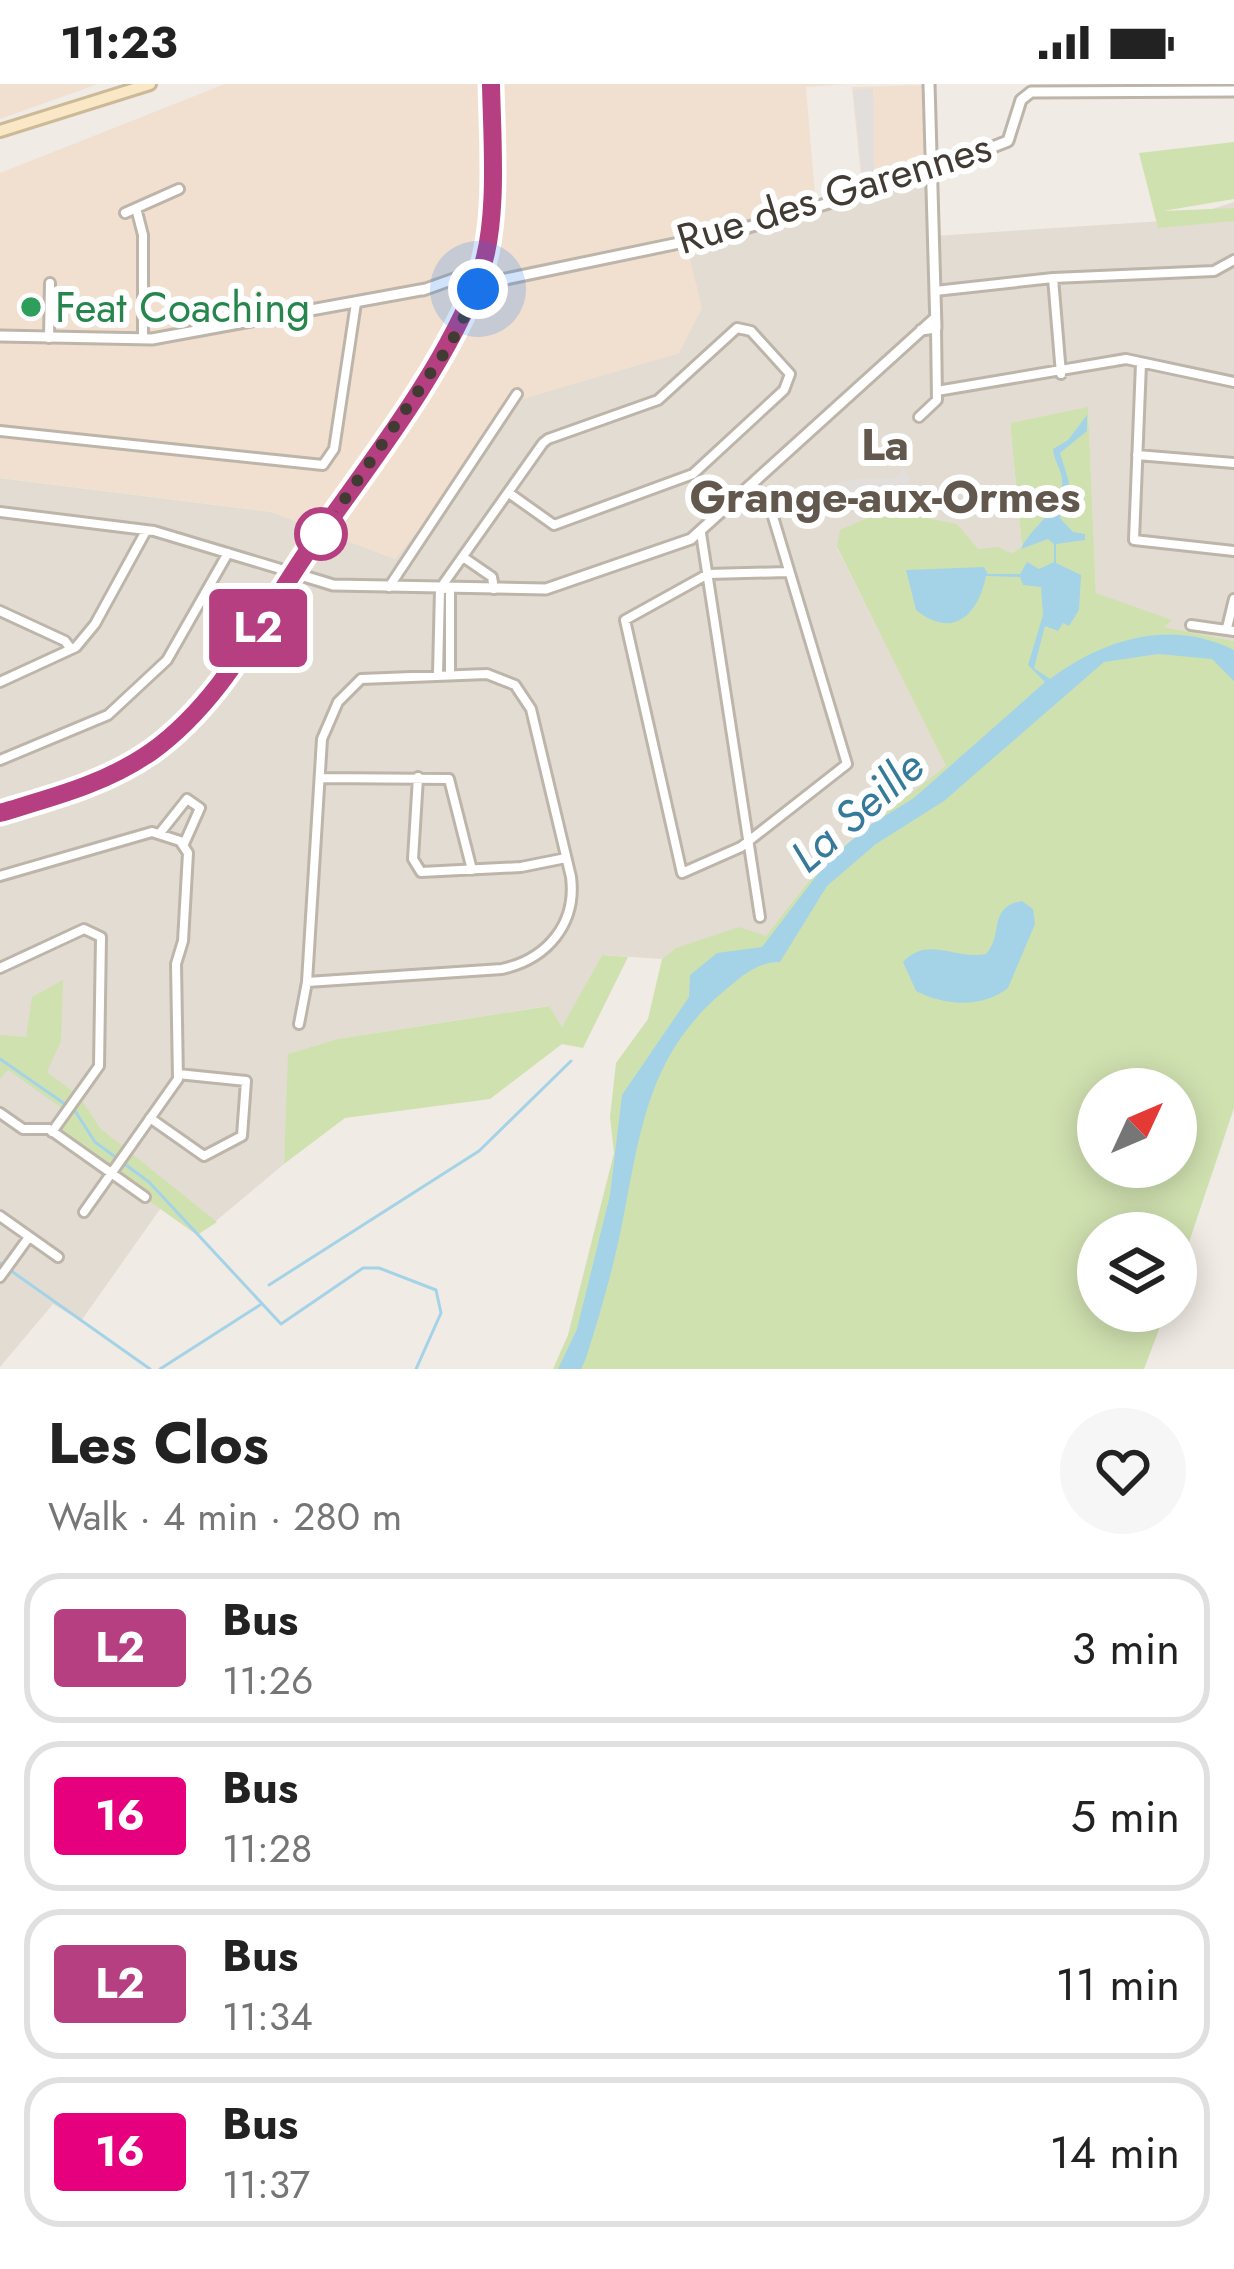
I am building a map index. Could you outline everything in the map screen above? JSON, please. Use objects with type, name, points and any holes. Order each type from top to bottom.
[{"type":"main road","points":[[0,131],[150,84]]},
{"type":"main road","points":[[0,813],[99,781],[162,743],[212,695],[412,398],[478,278],[491,191],[491,84]]},
{"type":"street","points":[[88,104],[109,84],[135,89]]},
{"type":"street","points":[[919,417],[937,400],[929,84]]},
{"type":"street","name":"Rue des Garennes","points":[[0,337],[143,339],[423,290],[465,275],[496,281],[721,235],[931,172],[1005,143],[1022,100],[1030,92],[1234,91]]},
{"type":"street","points":[[125,213],[179,189]]},
{"type":"street","points":[[136,208],[143,235],[143,339]]},
{"type":"street","points":[[935,291],[1053,278],[1214,271],[1234,260]]},
{"type":"street","points":[[1053,278],[1061,374]]},
{"type":"street","points":[[49,338],[50,283]]},
{"type":"street","points":[[0,430],[318,467],[332,456],[356,303]]},
{"type":"street","points":[[0,512],[146,531],[334,585],[494,589],[566,585],[700,533],[921,330],[936,323]]},
{"type":"street","points":[[438,674],[444,589],[463,557],[509,493],[548,439],[658,400],[737,328],[751,331],[795,374],[784,390],[688,476],[554,525],[509,493]]},
{"type":"street","points":[[937,391],[1061,374],[1126,359],[1234,382]]},
{"type":"street","points":[[1141,363],[1134,539],[1234,551]]},
{"type":"street","points":[[389,587],[517,394]]},
{"type":"street","points":[[1137,455],[1234,464]]},
{"type":"street","points":[[771,510],[848,760],[748,842],[690,873],[677,866],[624,626],[629,615],[707,574],[787,572]]},
{"type":"street","points":[[0,682],[71,649],[95,624],[146,531]]},
{"type":"street","points":[[700,533],[760,917]]},
{"type":"street","points":[[0,760],[86,727],[149,678],[167,660],[228,553]]},
{"type":"street","points":[[463,557],[492,577],[494,589]]},
{"type":"street","points":[[444,589],[450,674]]},
{"type":"street","points":[[1191,625],[1231,629],[1234,599]]},
{"type":"street","points":[[0,611],[65,641],[71,649]]},
{"type":"street","points":[[299,1024],[307,982],[324,731],[348,688],[370,676],[502,677],[525,696],[573,895],[566,922],[550,945],[528,961],[502,969],[307,982]]},
{"type":"street","points":[[418,777],[416,868],[427,875],[566,858]]},
{"type":"street","points":[[320,778],[418,777],[451,782],[472,870]]},
{"type":"street","points":[[0,876],[45,859],[62,861],[160,833],[182,800],[200,808],[191,838],[184,844]]},
{"type":"street","points":[[84,1212],[178,1075],[181,1012],[174,1001],[188,858],[184,844],[160,833]]},
{"type":"street","points":[[0,968],[65,935],[84,928],[101,929],[100,1060],[52,1132]]},
{"type":"street","points":[[150,1118],[204,1156],[242,1136],[246,1081],[178,1075]]},
{"type":"street","points":[[0,1113],[22,1129],[52,1132],[145,1197]]},
{"type":"street","points":[[0,1216],[58,1257]]},
{"type":"street","points":[[4,1272],[29,1237]]},
{"type":"shaded area","points":[[0,84],[98,84],[0,119]]},
{"type":"shaded area","points":[[225,84],[847,84],[806,87],[816,207],[686,243],[702,308],[679,353],[523,399],[395,559],[272,512],[0,478],[0,173]]},
{"type":"shaded area","points":[[924,85],[928,167],[862,188],[852,87]]},
{"type":"shaded area","points":[[873,88],[874,183],[863,186],[853,90]]},
{"type":"shaded area","points":[[931,172],[934,236],[1178,220],[1234,202],[1234,641],[1162,627],[1096,593],[1088,408],[1010,423],[1022,547],[1011,553],[837,548],[947,766],[824,860],[766,937],[677,948],[662,959],[602,955],[562,1028],[548,1006],[337,1039],[289,1054],[284,1164],[205,1230],[170,1195],[81,1321],[53,1304],[0,1367],[0,478],[272,512],[395,559],[523,398],[679,353],[686,242]]},
{"type":"shaded area","points":[[904,468],[910,480],[902,501],[825,516],[825,487],[856,479],[896,478]]},
{"type":"green space","points":[[1234,142],[1234,199],[1163,211],[1234,208],[1234,221],[1158,228],[1139,153]]},
{"type":"green space","points":[[1088,407],[1096,593],[1172,620],[1164,627],[1234,641],[1234,1108],[1197,1218],[1197,1212],[1077,1212],[1077,1332],[1158,1332],[1144,1369],[553,1369],[568,1335],[614,1153],[610,1117],[616,1063],[648,1019],[662,959],[676,948],[739,927],[766,936],[824,861],[946,766],[837,547],[840,530],[886,510],[957,524],[978,549],[998,547],[1011,553],[1022,547],[1010,423]]},
{"type":"green space","points":[[602,955],[628,957],[583,1048],[562,1044],[490,1099],[345,1118],[284,1164],[288,1054],[337,1039],[549,1006],[562,1027]]},
{"type":"green space","points":[[63,980],[61,1041],[47,1072],[79,1096],[100,1128],[217,1222],[197,1235],[52,1132],[66,1111],[8,1070],[0,1079],[0,1035],[26,1037],[32,997]]},
{"type":"water","points":[[1087,415],[1087,431],[1060,453],[1069,482],[1060,518],[1073,532],[1085,534],[1085,540],[1056,544],[1056,563],[1081,575],[1079,610],[1069,626],[1063,623],[1058,631],[1045,626],[1034,668],[1050,679],[1115,644],[1186,635],[1234,650],[1234,681],[1212,659],[1158,654],[1104,662],[944,801],[876,844],[827,886],[780,962],[749,971],[699,1015],[664,1066],[653,1093],[586,1358],[581,1369],[558,1369],[577,1329],[610,1195],[622,1095],[689,997],[690,975],[717,953],[762,947],[827,862],[868,826],[914,798],[1045,682],[1028,665],[1043,615],[1041,587],[1023,585],[1020,577],[986,576],[971,611],[942,623],[916,610],[906,570],[984,567],[988,574],[1020,574],[1027,562],[1039,569],[1054,562],[1054,544],[1048,539],[1021,549],[1059,495],[1062,480],[1053,449],[1068,440]]},
{"type":"water","points":[[1022,901],[1033,909],[1035,924],[1008,988],[987,999],[964,1003],[916,991],[903,962],[912,954],[932,949],[986,954],[1004,909]]},
{"type":"waterway","points":[[0,1059],[75,1111],[95,1142],[149,1182],[281,1324],[363,1268],[379,1268],[436,1290],[441,1313],[416,1369]]},
{"type":"waterway","points":[[269,1285],[479,1151],[571,1061]]},
{"type":"waterway","points":[[0,1263],[150,1369]]},
{"type":"waterway","points":[[160,1369],[260,1305]]},
{"type":"bus line","name":"L2","points":[[0,813],[83,788],[151,752],[196,713],[247,646],[412,398],[478,278],[491,191],[491,84]]},
{"type":"place","name":"Feat Coaching","points":[[31,307]]},
{"type":"district","name":"La Grange-aux-Ormes","points":[[885,470]]},
{"type":"route","points":[[321,534],[451,343],[478,289]]},
{"type":"water label","name":"La Seille","points":[[857,811]]}]
